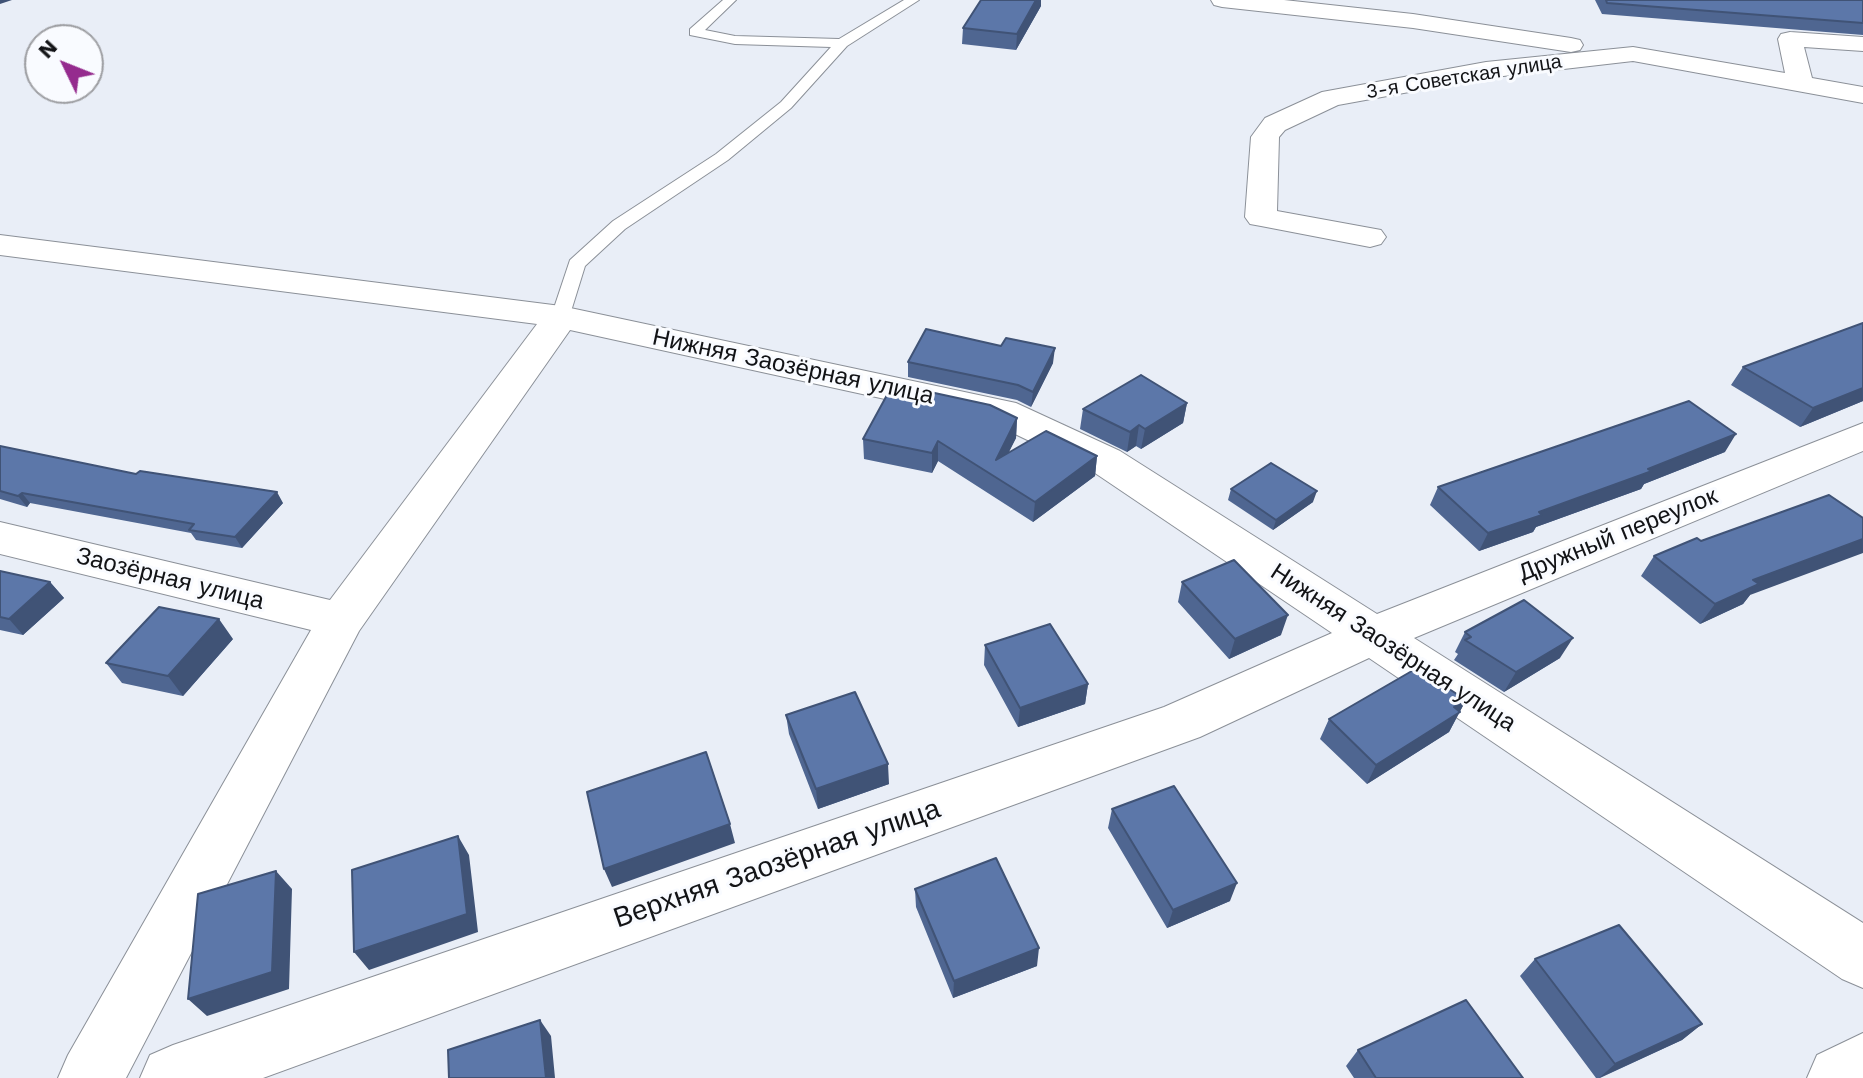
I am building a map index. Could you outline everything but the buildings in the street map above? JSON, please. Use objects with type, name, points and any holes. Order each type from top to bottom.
[{"type":"street","points":[[1222,0],[1413,21],[1633,54]]},
{"type":"street","points":[[1800,82],[1790,39],[1863,44]]},
{"type":"street","name":"3-я Советская улица","points":[[1370,237],[1261,217],[1265,137],[1275,124],[1331,98],[1346,95],[1486,70],[1633,54],[1863,95]]},
{"type":"street","name":"Нижняя Заозёрная улица","points":[[0,245],[561,317],[1002,412],[1106,461],[1863,958]]},
{"type":"street","points":[[91,1078],[341,620],[561,317]]},
{"type":"street","name":"Дружный переулок","points":[[1374,635],[1863,436]]},
{"type":"street","name":"Заозёрная улица","points":[[0,538],[341,620]]},
{"type":"street","name":"Верхняя Заозёрная улица","points":[[173,1078],[1182,722],[1374,635]]},
{"type":"street","points":[[1840,1078],[1863,1065]]},
{"type":"lane","points":[[730,0],[695,32],[735,40],[842,43]]},
{"type":"lane","points":[[561,317],[576,264],[619,225],[722,157],[786,105],[842,43],[913,0]]}]
